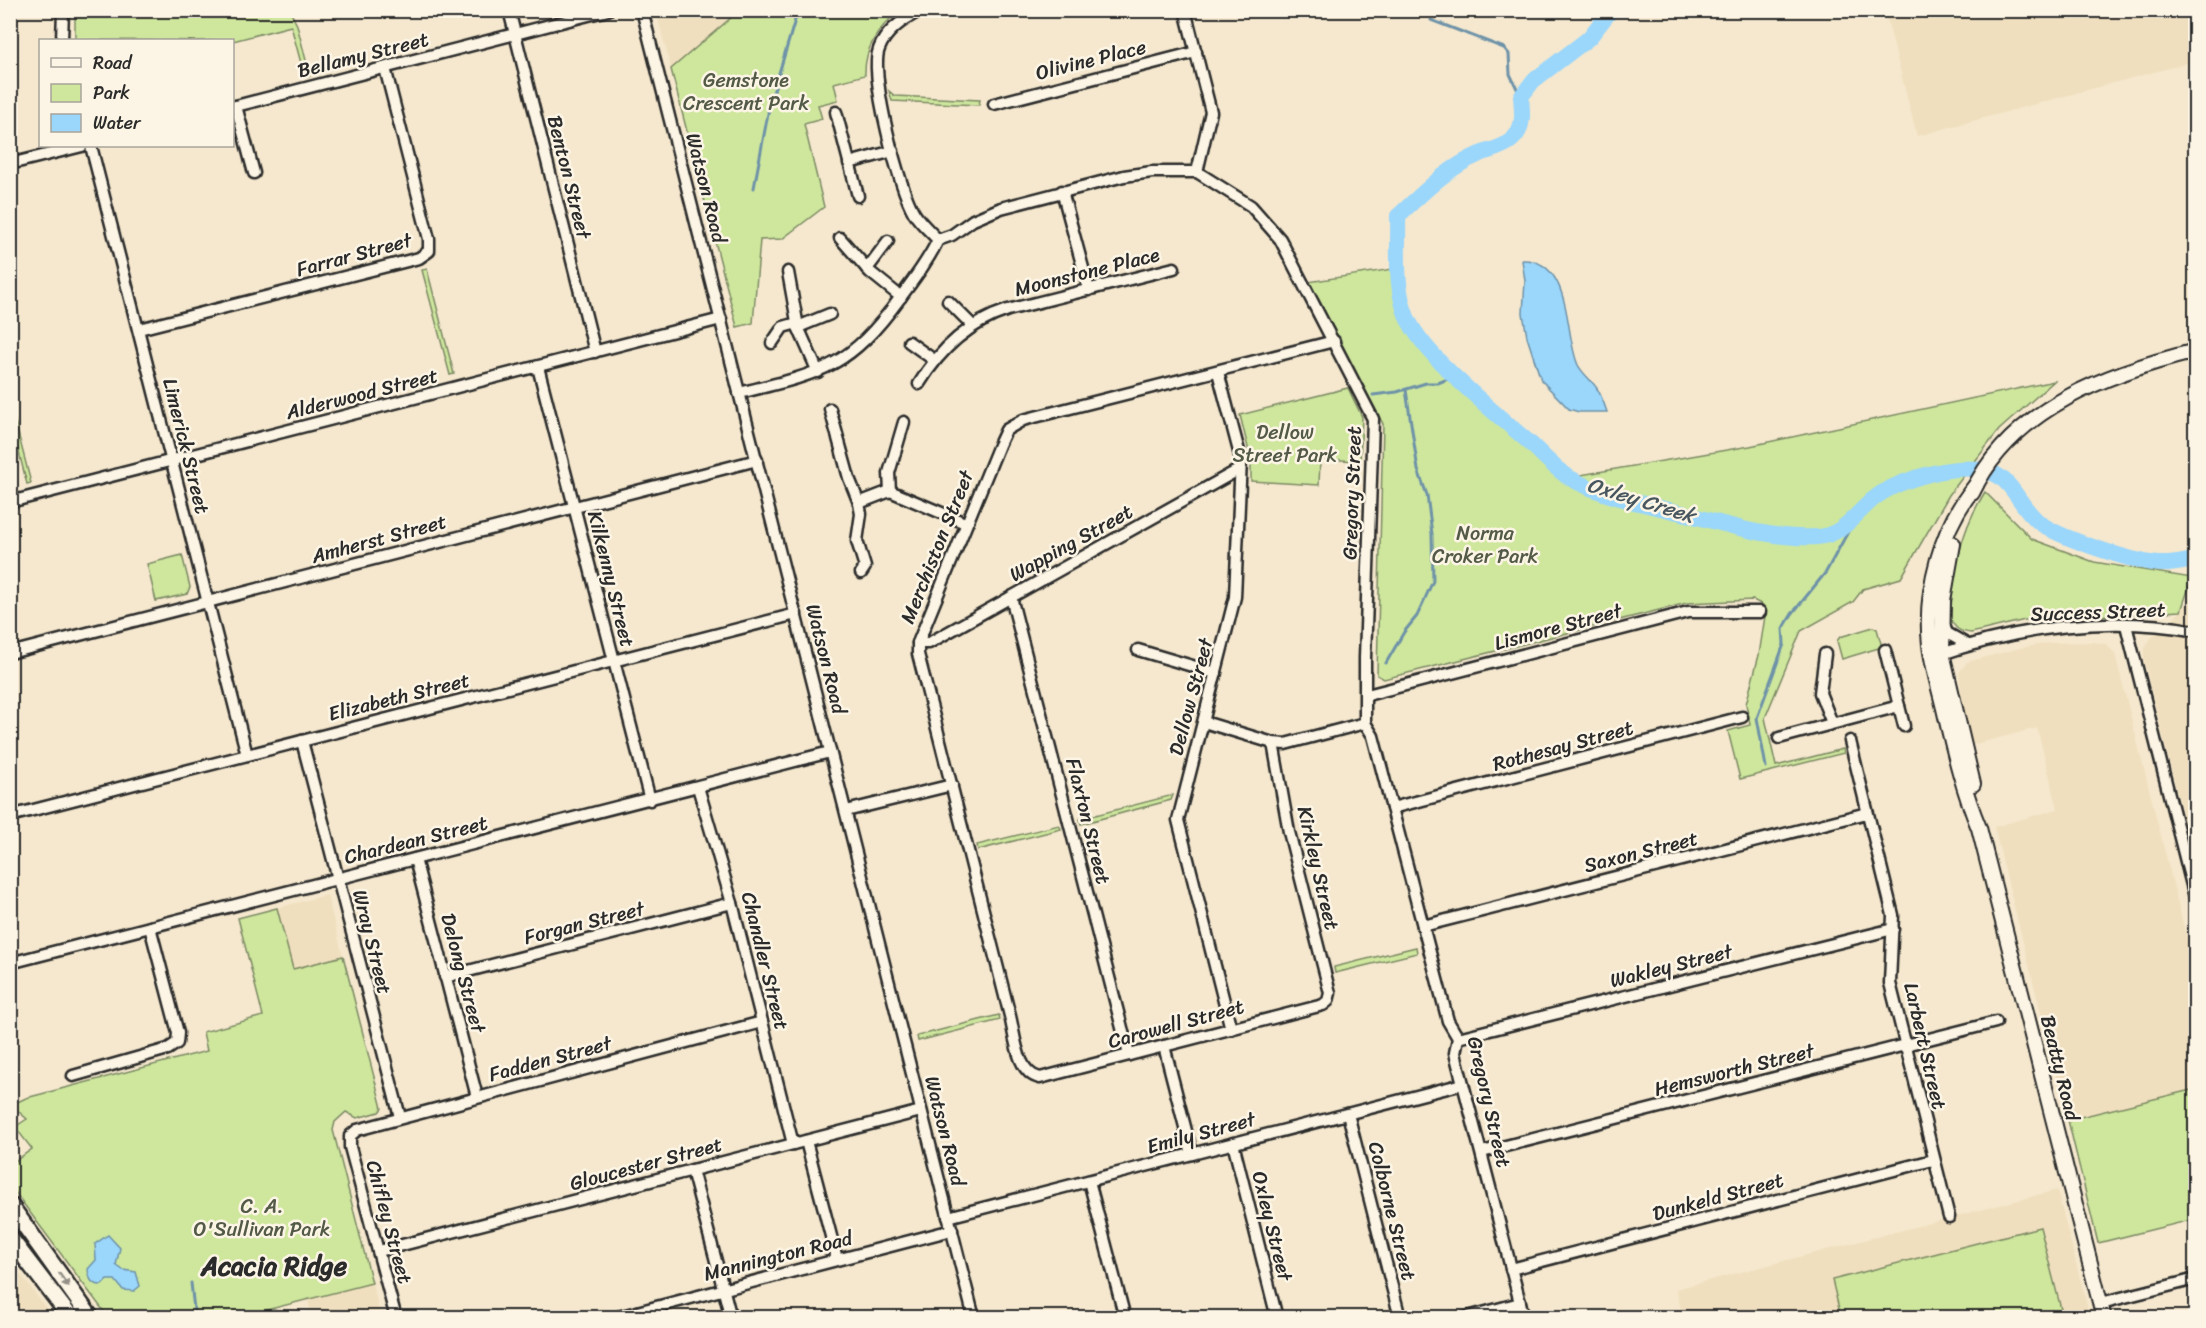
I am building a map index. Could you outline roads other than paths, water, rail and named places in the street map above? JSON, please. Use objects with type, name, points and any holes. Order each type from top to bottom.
[{"type":"highway","points":[[10,1205],[91,1317]]},
{"type":"highway","points":[[10,1238],[71,1317]]},
{"type":"main road","name":"Beatty Road","points":[[1937,655],[1947,568],[1955,535],[1976,485],[1989,463],[2031,422],[2089,386],[2157,361],[2196,351]]},
{"type":"main road","name":"Beatty Road","points":[[1976,485],[1961,503],[1937,567],[1931,603],[1937,655],[1956,759],[1979,828],[2104,1317]]},
{"type":"street","points":[[62,39],[63,10]]},
{"type":"street","name":"Benton Street","points":[[508,10],[595,352]]},
{"type":"street","name":"Bellamy Street","points":[[234,106],[608,10]]},
{"type":"street","name":"Watson Road","points":[[642,10],[974,1317]]},
{"type":"street","points":[[922,10],[903,19],[879,49],[876,75],[904,190],[914,213],[938,240]]},
{"type":"street","points":[[739,393],[818,372],[842,361],[864,343],[901,297],[930,257],[938,240],[952,235],[973,220],[1001,208],[1124,176],[1152,172],[1197,172],[1211,112],[1185,10]]},
{"type":"street","name":"Olivine Place","points":[[994,104],[1196,52]]},
{"type":"street","name":"Farrar Street","points":[[139,330],[419,258],[429,251],[429,239],[385,68]]},
{"type":"street","points":[[234,106],[254,173]]},
{"type":"street","points":[[836,112],[858,196]]},
{"type":"street","points":[[10,164],[78,147]]},
{"type":"street","name":"Limerick Street","points":[[91,147],[247,755]]},
{"type":"street","points":[[849,163],[893,151]]},
{"type":"street","name":"Gregory Street","points":[[1197,172],[1251,206],[1268,222],[1280,239],[1373,419],[1365,723],[1373,736],[1448,1021],[1458,1038],[1455,1053],[1524,1317]]},
{"type":"street","points":[[1062,191],[1089,290]]},
{"type":"street","points":[[840,238],[867,269],[901,297]]},
{"type":"street","points":[[867,269],[888,241]]},
{"type":"street","name":"Moonstone Place","points":[[919,384],[933,360],[983,319],[1008,310],[1174,268]]},
{"type":"street","points":[[788,272],[798,325],[818,372]]},
{"type":"street","points":[[948,301],[973,326]]},
{"type":"street","points":[[772,343],[783,327],[798,325],[830,314]]},
{"type":"street","name":"Alderwood Street","points":[[10,502],[721,319]]},
{"type":"street","name":"Merchiston Street","points":[[1031,1077],[1024,1069],[918,643],[966,523],[1006,430],[1023,420],[1334,341]]},
{"type":"street","points":[[909,342],[933,360]]},
{"type":"street","name":"Kilkenny Street","points":[[538,367],[650,800]]},
{"type":"street","name":"Dellow Street","points":[[1218,372],[1240,459],[1235,597],[1178,820],[1231,1029]]},
{"type":"street","points":[[830,409],[849,478],[859,503],[861,514],[857,541],[865,567],[861,573]]},
{"type":"street","points":[[890,491],[889,473],[904,422]]},
{"type":"street","name":"Amherst Street","points":[[10,653],[757,460]]},
{"type":"street","name":"Wapping Street","points":[[918,643],[929,643],[1240,469]]},
{"type":"street","points":[[859,503],[890,491],[966,523]]},
{"type":"street","name":"Flaxton Street","points":[[1011,597],[1129,1055]]},
{"type":"street","name":"Lismore Street","points":[[1367,695],[1688,612],[1760,612]]},
{"type":"street","name":"Elizabeth Street","points":[[10,816],[796,614]]},
{"type":"street","points":[[1942,620],[1947,633],[1968,645]]},
{"type":"street","points":[[2126,625],[2196,901]]},
{"type":"street","name":"Success Street","points":[[1937,655],[1968,645],[2051,627],[2169,626],[2196,631]]},
{"type":"street","points":[[1138,650],[1216,673]]},
{"type":"street","points":[[1885,650],[1904,726]]},
{"type":"street","points":[[1825,654],[1820,693],[1832,723]]},
{"type":"street","points":[[1779,738],[1899,706]]},
{"type":"street","name":"Rothesay Street","points":[[1392,808],[1742,717]]},
{"type":"street","points":[[1204,722],[1273,743],[1286,744],[1365,723]]},
{"type":"street","name":"Wray Street","points":[[302,741],[400,1117]]},
{"type":"street","name":"Larbert Street","points":[[1850,741],[1893,915],[1890,983],[1949,1217]]},
{"type":"street","name":"Kirkley Street","points":[[1273,743],[1289,832],[1330,993],[1328,1001]]},
{"type":"street","name":"Chardean Street","points":[[10,963],[830,752]]},
{"type":"street","points":[[846,811],[952,784]]},
{"type":"street","name":"Chandler Street","points":[[698,787],[732,903],[793,1144]]},
{"type":"street","name":"Saxon Street","points":[[1423,926],[1868,813]]},
{"type":"street","name":"Delong Street","points":[[415,859],[477,1097]]},
{"type":"street","name":"Forgan Street","points":[[446,977],[732,903]]},
{"type":"street","points":[[73,1076],[168,1049],[177,1043],[178,1033],[150,927]]},
{"type":"street","name":"Wakley Street","points":[[1458,1038],[1893,929]]},
{"type":"street","name":"Carowell Street","points":[[1031,1077],[1040,1078],[1323,1005],[1328,1001]]},
{"type":"street","name":"Fadden Street","points":[[350,1136],[357,1130],[400,1117],[762,1022]]},
{"type":"street","name":"Hemsworth Street","points":[[1482,1152],[1996,1022]]},
{"type":"street","points":[[1164,1046],[1192,1154]]},
{"type":"street","name":"Emily Street","points":[[948,1217],[1463,1084]]},
{"type":"street","name":"Gloucester Street","points":[[379,1251],[921,1111]]},
{"type":"street","name":"Colborne Street","points":[[1348,1114],[1400,1317]]},
{"type":"street","name":"Chifley Street","points":[[350,1136],[350,1146],[396,1317]]},
{"type":"street","points":[[806,1141],[837,1259]]},
{"type":"street","name":"Oxley Street","points":[[1233,1143],[1277,1317]]},
{"type":"street","name":"Dunkeld Street","points":[[1511,1269],[1933,1160]]},
{"type":"street","points":[[692,1170],[731,1317]]},
{"type":"street","points":[[1089,1181],[1125,1317]]},
{"type":"street","name":"Mannington Road","points":[[614,1317],[952,1230]]},
{"type":"street","points":[[2101,1303],[2196,1280]]},
{"type":"street","points":[[1464,1317],[1520,1303]]},
{"type":"water","points":[[1522,260],[1538,263],[1550,272],[1558,285],[1564,301],[1578,365],[1598,390],[1607,412],[1579,412],[1569,409],[1541,380],[1527,337],[1523,313],[1525,281]]},
{"type":"water","points":[[108,1235],[120,1248],[116,1265],[123,1270],[136,1272],[140,1286],[134,1291],[123,1290],[115,1280],[107,1280],[102,1285],[93,1283],[90,1278],[88,1269],[96,1260],[95,1244]]},
{"type":"waterway","points":[[754,188],[770,103],[798,10]]},
{"type":"waterway","name":"Oxley Creek","points":[[1611,10],[1589,38],[1533,81],[1521,97],[1522,121],[1514,138],[1457,166],[1398,216],[1400,293],[1407,317],[1429,350],[1481,401],[1555,467],[1583,485],[1639,503],[1766,534],[1800,537],[1826,536],[1840,529],[1881,494],[1906,481],[1950,470],[1976,469],[1989,471],[1999,476],[2040,523],[2064,536],[2120,555],[2153,563],[2169,564],[2196,560]]},
{"type":"waterway","points":[[1431,20],[1504,48],[1509,54],[1510,74],[1521,97]]},
{"type":"waterway","points":[[1373,395],[1397,392],[1426,383],[1438,383],[1455,376]]},
{"type":"waterway","points":[[1386,663],[1404,632],[1417,616],[1433,581],[1432,534],[1427,495],[1418,470],[1406,390]]},
{"type":"waterway","points":[[1766,767],[1757,718],[1784,644],[1783,629],[1792,614],[1826,572],[1855,519]]},
{"type":"waterway","points":[[191,1283],[195,1318]]},
{"type":"district","name":"Acacia Ridge","points":[[274,1266]]},
{"type":"park label","name":"Gemstone Crescent Park","points":[[746,92]]},
{"type":"park label","name":"Dellow Street Park","points":[[1285,444]]},
{"type":"park label","name":"Norma Croker Park","points":[[1485,544]]},
{"type":"park label","name":"C. A. O'Sullivan Park","points":[[262,1218]]}]
